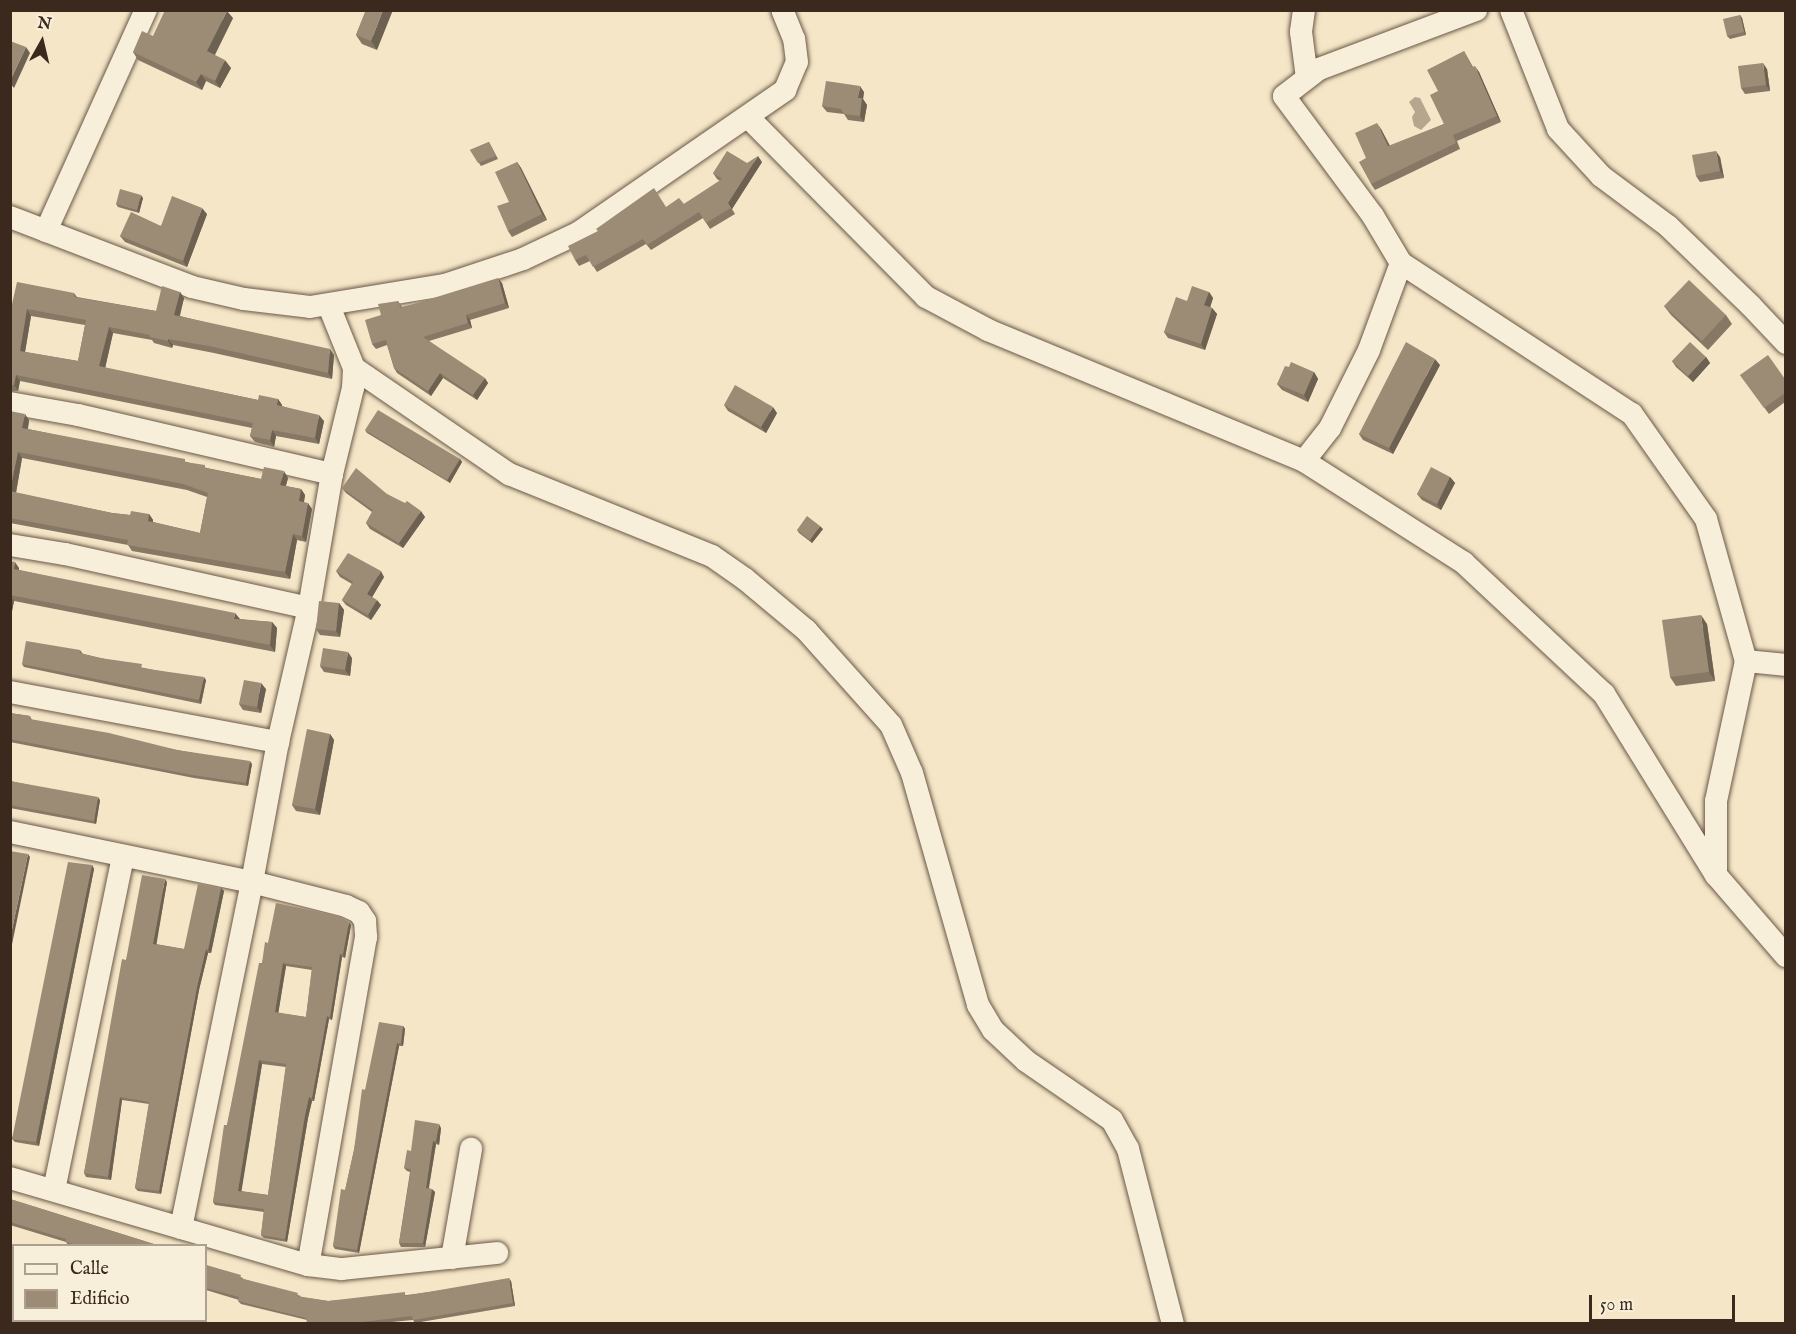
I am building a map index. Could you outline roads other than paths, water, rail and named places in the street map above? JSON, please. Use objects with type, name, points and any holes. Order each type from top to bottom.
[{"type":"street","points":[[46,231],[146,10]]},
{"type":"street","points":[[10,217],[192,287],[281,305],[329,306],[445,285],[522,259],[578,233],[785,90],[797,62],[794,39],[782,10]]},
{"type":"street","points":[[1304,10],[1301,32],[1307,78]]},
{"type":"street","points":[[1476,10],[1319,69],[1284,96],[1373,216],[1401,263],[1632,414],[1706,519],[1746,661],[1716,801],[1716,875]]},
{"type":"street","points":[[1511,10],[1558,129],[1601,176],[1668,226],[1751,306],[1785,343]]},
{"type":"street","points":[[748,117],[926,297],[988,330],[1304,461],[1464,563],[1604,694],[1716,875],[1785,956]]},
{"type":"street","points":[[1304,461],[1330,428],[1359,370],[1401,263]]},
{"type":"street","points":[[181,1228],[252,882],[278,742],[309,608],[332,474],[353,388],[354,368],[329,306]]},
{"type":"street","points":[[354,368],[509,474],[712,555],[806,630],[891,725],[912,773],[978,1005],[993,1030],[1026,1061],[1112,1120],[1128,1149],[1173,1323]]},
{"type":"street","points":[[10,403],[78,415],[332,474]]},
{"type":"street","points":[[10,545],[65,554],[309,608]]},
{"type":"street","points":[[1746,661],[1785,665]]},
{"type":"street","points":[[10,692],[278,742]]},
{"type":"street","points":[[10,832],[252,882],[346,906],[359,912],[365,921],[366,937],[308,1264]]},
{"type":"street","points":[[54,1190],[123,856]]},
{"type":"street","points":[[452,1258],[471,1149]]},
{"type":"street","points":[[10,1178],[308,1264],[342,1269],[497,1253]]}]
